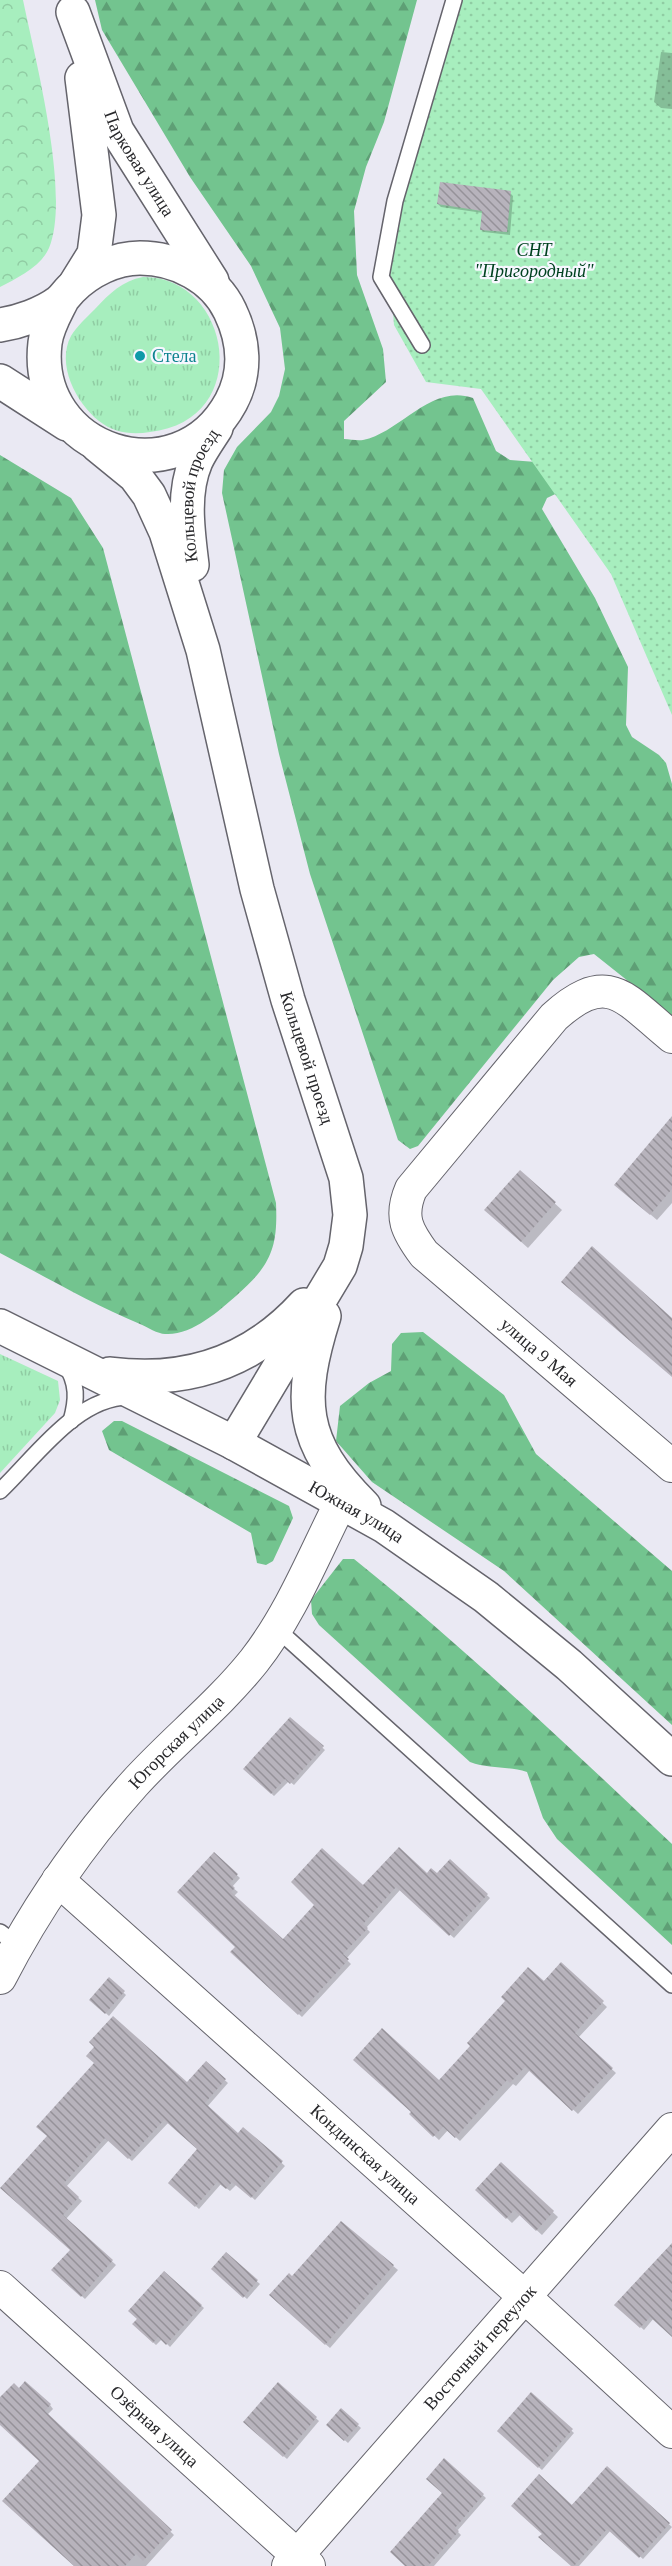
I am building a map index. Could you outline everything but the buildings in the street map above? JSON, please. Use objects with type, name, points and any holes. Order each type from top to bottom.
[{"type":"main road","name":"Парковая улица","points":[[66,295],[94,254],[99,215],[72,6]]},
{"type":"main road","name":"Парковая улица","points":[[72,6],[117,131],[227,305]]},
{"type":"main road","points":[[0,325],[29,316],[66,295],[94,271],[118,261],[138,258],[160,259],[178,264],[201,276],[227,305],[237,326],[243,354],[236,392],[223,416],[195,441],[158,455],[137,456],[113,452],[88,439],[0,381]]},
{"type":"main road","points":[[66,295],[50,322],[45,342],[44,363],[50,390],[59,410],[88,439]]},
{"type":"main road","name":"Кольцевой проезд","points":[[203,650],[187,526],[188,494],[195,463],[223,416]]},
{"type":"main road","name":"Кольцевой проезд","points":[[88,439],[135,476],[149,495],[166,532],[203,650],[257,889],[288,1000],[346,1178],[350,1215],[346,1246],[340,1266],[234,1443]]},
{"type":"main road","points":[[90,1371],[129,1376],[158,1376],[204,1369],[232,1360],[255,1348],[284,1326],[340,1266]]},
{"type":"main road","points":[[340,1266],[310,1362],[308,1397],[313,1434],[324,1459],[349,1491],[384,1526]]},
{"type":"main road","name":"Южная улица","points":[[0,1326],[234,1443],[384,1526],[496,1605],[569,1665],[672,1759]]},
{"type":"street","name":"улица 9 Мая","points":[[672,1037],[618,993],[606,991],[588,993],[568,1004],[554,1017],[411,1189],[405,1203],[405,1218],[411,1236],[424,1254],[672,1466]]},
{"type":"street","name":"Югорская улица","points":[[0,1978],[8,1939],[134,1784],[233,1686],[277,1629],[341,1502]]},
{"type":"street","name":"Кондинская улица","points":[[58,1880],[526,2298],[672,2432]]},
{"type":"street","name":"Восточный переулок","points":[[298,2562],[672,2129]]},
{"type":"street","name":"Озёрная улица","points":[[0,2287],[298,2562]]},
{"type":"lane","points":[[422,345],[381,276],[395,201],[454,0]]},
{"type":"lane","points":[[57,1355],[73,1376],[75,1385],[76,1404],[70,1421]]},
{"type":"lane","points":[[0,1491],[70,1421],[88,1407],[119,1397],[152,1401]]},
{"type":"lane","points":[[277,1629],[672,1985]]},
{"type":"green space","points":[[0,0],[23,0],[49,126],[56,195],[55,225],[45,255],[28,271],[0,287]]},
{"type":"green space","points":[[95,0],[417,0],[384,122],[366,167],[354,211],[357,275],[383,349],[386,382],[344,421],[344,439],[363,440],[377,435],[416,410],[443,397],[458,395],[473,398],[496,451],[510,460],[536,462],[568,488],[547,498],[542,509],[595,598],[628,667],[626,725],[632,737],[659,755],[666,763],[672,784],[672,1016],[594,954],[579,957],[553,980],[418,1146],[410,1149],[398,1140],[310,874],[279,754],[222,493],[224,470],[237,447],[271,412],[279,396],[285,369],[280,328],[251,266],[190,177],[102,30]]},
{"type":"green space","name":"СНТ \"Пригородный\"","points":[[447,0],[672,0],[672,715],[611,574],[481,389],[426,382],[394,325],[390,274],[433,44]]},
{"type":"green space","points":[[143,277],[173,283],[196,299],[212,322],[219,350],[218,377],[206,403],[184,422],[150,432],[130,433],[117,431],[99,421],[83,404],[76,394],[67,370],[67,347],[76,329],[106,298],[129,281]]},
{"type":"green space","points":[[0,455],[71,498],[103,548],[276,1203],[274,1244],[265,1265],[249,1284],[213,1315],[194,1327],[175,1334],[159,1333],[122,1316],[0,1253]]},
{"type":"green space","points":[[423,1332],[504,1395],[536,1454],[672,1571],[672,1725],[504,1571],[372,1482],[336,1441],[340,1406],[369,1383],[391,1371],[392,1344],[401,1333]]},
{"type":"green space","points":[[0,1354],[58,1381],[60,1400],[55,1413],[0,1473]]},
{"type":"green space","points":[[114,1421],[122,1421],[289,1506],[293,1518],[273,1561],[266,1565],[257,1563],[251,1533],[109,1450],[102,1431]]},
{"type":"green space","points":[[343,1559],[354,1559],[436,1627],[516,1698],[672,1844],[672,1945],[557,1839],[543,1818],[527,1772],[470,1762],[319,1625],[312,1614],[311,1600]]},
{"type":"place","name":"Стела","points":[[140,356]]}]
